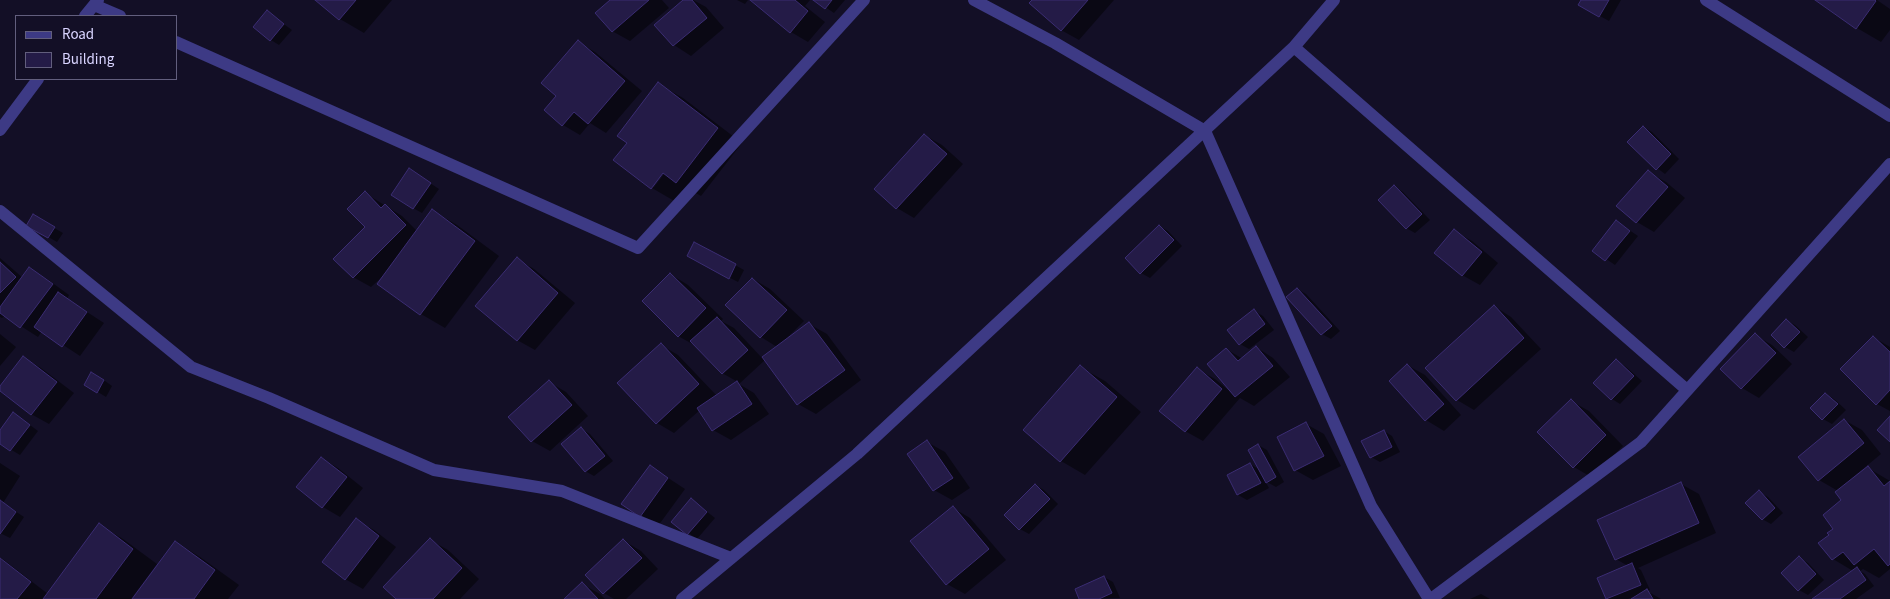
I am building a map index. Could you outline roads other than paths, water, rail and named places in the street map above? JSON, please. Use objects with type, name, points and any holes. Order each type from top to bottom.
[{"type":"street","points":[[178,43],[638,248],[864,0]]},
{"type":"street","points":[[974,0],[1055,43],[1205,130],[1371,506],[1430,599],[1641,442],[1890,164]]},
{"type":"street","points":[[682,599],[857,454],[1294,47],[1334,0]]},
{"type":"street","points":[[1706,0],[1890,116]]},
{"type":"street","points":[[86,15],[96,2],[118,15]]},
{"type":"street","points":[[1294,47],[1687,390]]},
{"type":"street","points":[[0,130],[37,80]]},
{"type":"street","points":[[0,211],[191,367],[269,398],[434,470],[562,491],[731,558]]}]
